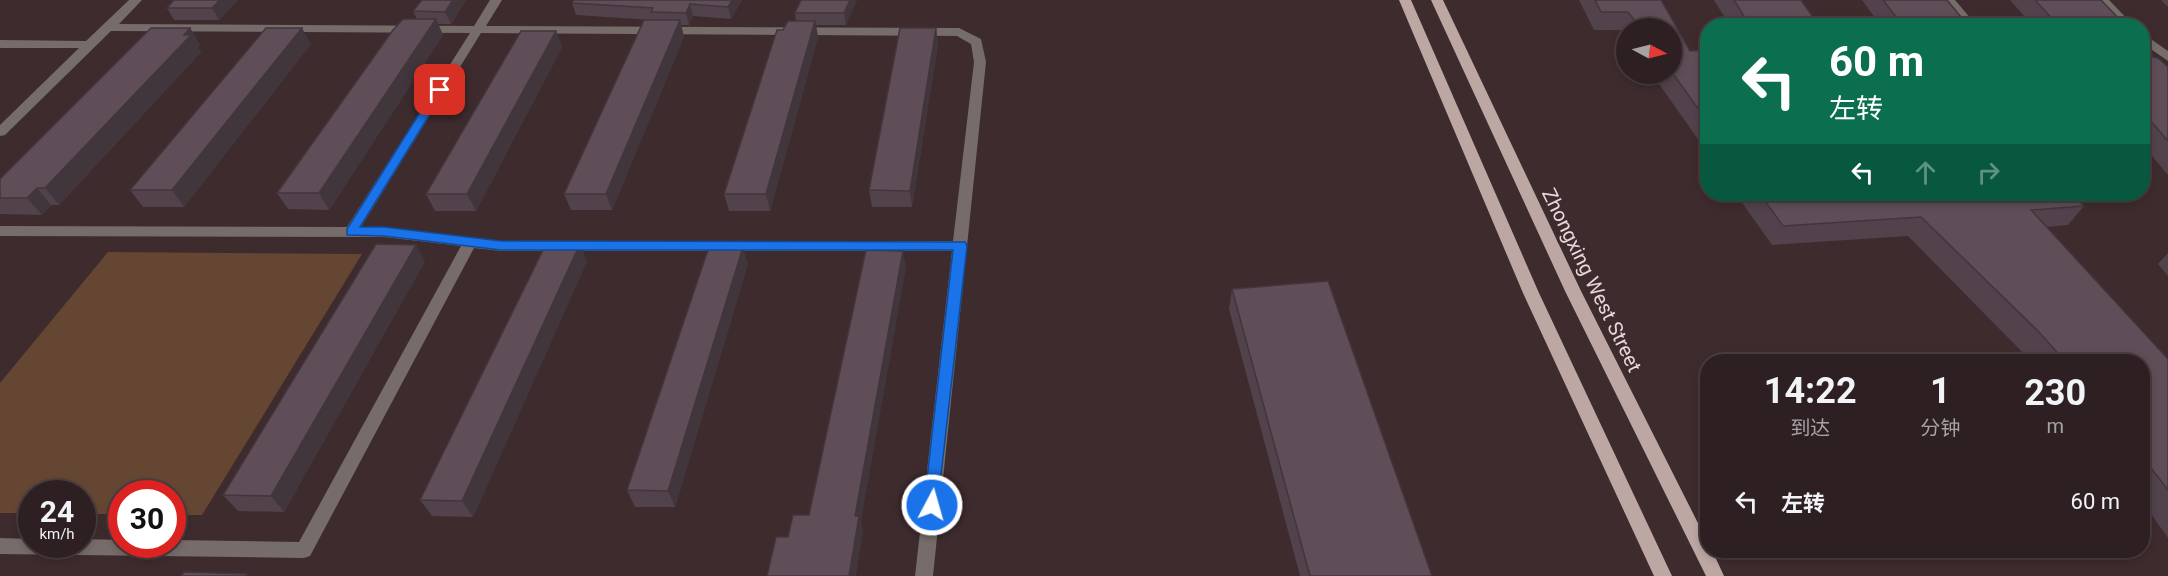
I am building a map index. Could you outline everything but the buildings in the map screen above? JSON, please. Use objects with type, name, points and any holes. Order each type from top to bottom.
[{"type":"main road","points":[[1405,0],[1527,283],[1663,576]]},
{"type":"main road","name":"Zhongxing West Street","points":[[1437,0],[1568,280],[1700,546]]},
{"type":"main road","name":"Zhongxing West Street","points":[[1706,558],[1715,576]]},
{"type":"street","points":[[0,132],[136,0]]},
{"type":"street","points":[[351,232],[496,0]]},
{"type":"street","points":[[1949,0],[1964,18]]},
{"type":"street","points":[[2102,0],[2120,18]]},
{"type":"street","points":[[108,27],[959,32],[977,42],[980,62],[924,576]]},
{"type":"street","points":[[2150,43],[2168,57]]},
{"type":"street","points":[[0,44],[90,45]]},
{"type":"street","points":[[0,231],[384,232],[469,244],[960,246]]},
{"type":"street","points":[[0,546],[304,550],[469,244]]},
{"type":"shaded area","points":[[108,252],[362,254],[202,515],[186,515],[186,480],[108,480],[108,514],[96,514],[96,480],[18,480],[18,513],[0,513],[0,383]]},
{"type":"route","points":[[440,90],[351,232],[384,232],[469,244],[501,246],[960,246],[932,505]]}]
